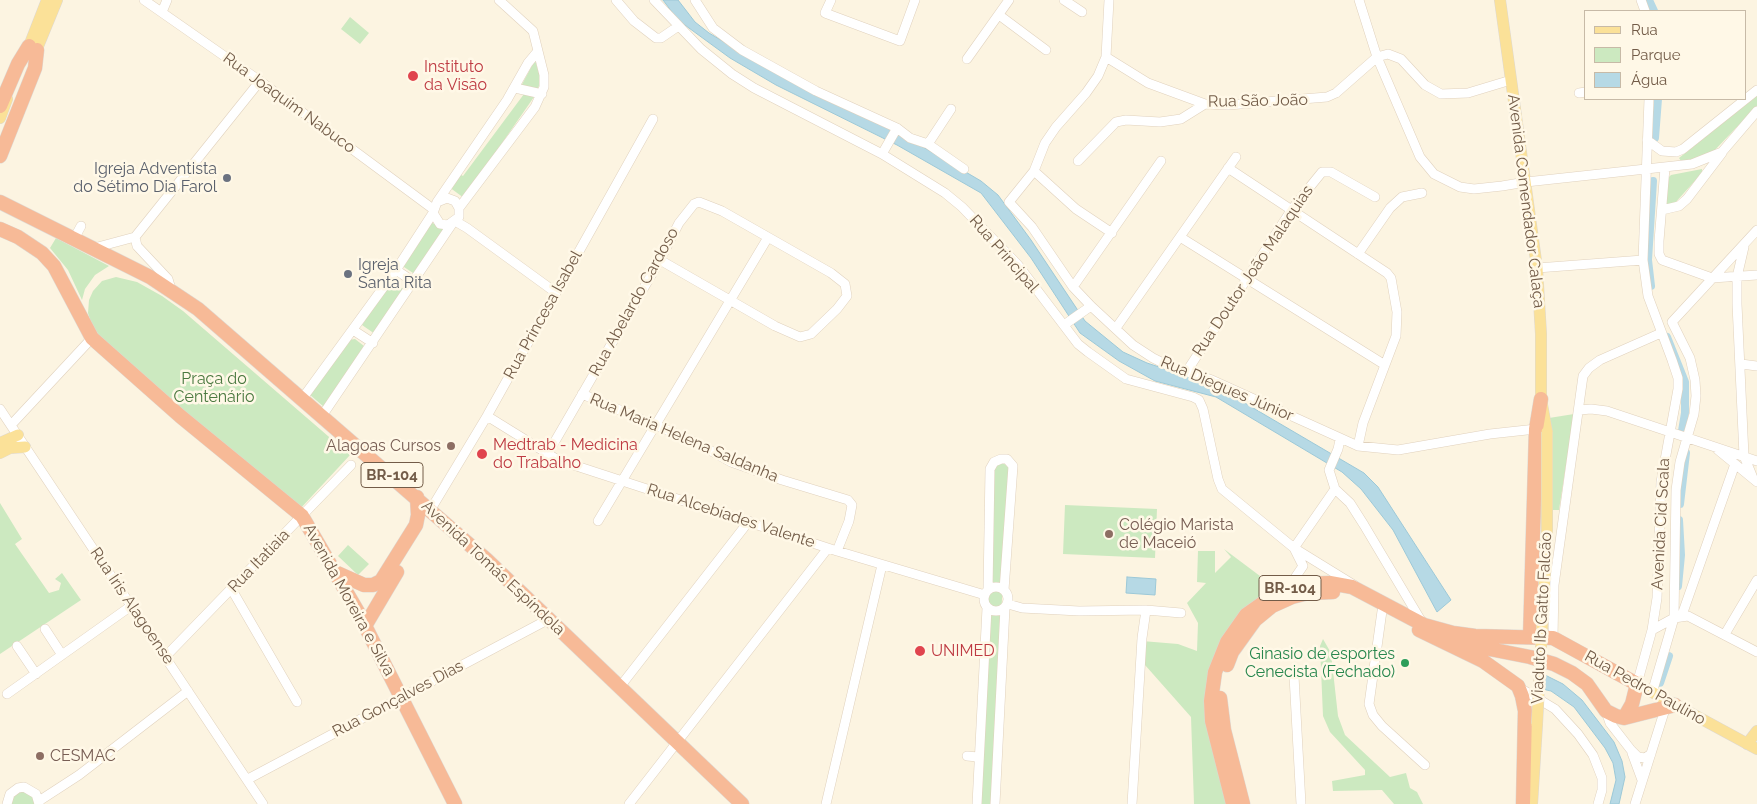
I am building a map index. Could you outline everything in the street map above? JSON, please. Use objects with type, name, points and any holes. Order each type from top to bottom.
[{"type":"highway","points":[[0,106],[18,64],[33,48]]},
{"type":"highway","points":[[0,156],[35,68],[33,48]]},
{"type":"highway","name":"Avenida Tomás Espíndola","points":[[0,202],[170,288],[241,345],[431,509],[742,804]]},
{"type":"highway","name":"Avenida Moreira e Silva","points":[[0,229],[18,237],[42,253],[54,266],[92,338],[180,416],[302,516],[365,626],[455,804]]},
{"type":"highway","points":[[1530,637],[1541,399]]},
{"type":"highway","points":[[364,585],[374,584],[387,574],[416,525],[418,516],[416,497]]},
{"type":"highway","points":[[365,626],[420,530],[429,522],[442,520]]},
{"type":"highway","points":[[334,572],[364,585],[374,592],[379,600]]},
{"type":"highway","name":"BR-104","points":[[1233,804],[1212,720],[1211,702],[1215,672],[1227,642],[1246,615],[1262,602],[1287,588],[1301,584],[1330,583],[1364,593],[1424,625],[1475,636],[1530,637]]},
{"type":"highway","name":"BR-104","points":[[1243,804],[1224,730],[1220,701],[1224,673],[1241,637],[1254,620],[1272,606],[1292,597],[1329,591],[1349,596],[1483,661],[1518,686]]},
{"type":"highway","name":"Rua Pedro Paulino","points":[[1530,637],[1553,638],[1637,684]]},
{"type":"highway","points":[[1441,641],[1530,657],[1554,664],[1572,673],[1587,684],[1606,711],[1624,718],[1670,706]]},
{"type":"highway","points":[[1624,718],[1632,704],[1637,684]]},
{"type":"highway","points":[[1518,686],[1525,711],[1523,804]]},
{"type":"main road","points":[[0,138],[33,48],[47,0]]},
{"type":"main road","points":[[0,118],[57,0]]},
{"type":"main road","name":"Avenida Comendador Calaça","points":[[1500,0],[1537,268],[1541,334],[1541,399]]},
{"type":"main road","points":[[0,442],[14,430]]},
{"type":"main road","name":"Viaduto Ib Gatto Falcão","points":[[1532,804],[1547,534],[1541,431]]},
{"type":"main road","points":[[0,453],[10,448],[25,447]]},
{"type":"main road","name":"Rua Pedro Paulino","points":[[1637,684],[1670,706],[1752,747]]},
{"type":"main road","points":[[1752,747],[1757,731]]},
{"type":"street","name":"Rua Joaquim Nabuco","points":[[144,0],[434,208],[440,224],[456,217]]},
{"type":"street","points":[[162,12],[167,0]]},
{"type":"street","points":[[322,416],[373,343],[456,217],[535,107],[542,94],[544,75],[533,30],[499,0]]},
{"type":"street","points":[[616,0],[634,21],[656,38],[661,38],[677,27]]},
{"type":"street","name":"Rua Principal","points":[[654,0],[677,27],[701,49],[754,88],[882,154],[945,193],[962,207],[1018,266],[1088,352],[1119,375],[1199,400],[1203,409],[1218,480],[1222,489],[1294,548],[1336,572],[1364,593]]},
{"type":"street","points":[[695,0],[713,28],[736,47],[791,78],[897,129],[910,138],[928,144],[964,169]]},
{"type":"street","points":[[831,0],[825,14],[900,41],[915,0]]},
{"type":"street","points":[[967,59],[1009,0]]},
{"type":"street","points":[[1064,0],[1082,12]]},
{"type":"street","points":[[1108,0],[1106,57],[1086,93],[1045,143],[1034,171],[1071,205],[1112,233]]},
{"type":"street","points":[[1359,0],[1376,57],[1420,157],[1434,174],[1460,187],[1474,189],[1526,186],[1665,168],[1692,164],[1722,152]]},
{"type":"street","points":[[999,15],[1046,50]]},
{"type":"street","points":[[302,399],[396,270],[434,208],[515,88],[528,63],[538,51]]},
{"type":"street","points":[[1376,57],[1391,54],[1401,59],[1425,85],[1441,94],[1468,93],[1510,80]]},
{"type":"street","name":"Rua São João","points":[[1106,57],[1148,83],[1205,104],[1228,105],[1327,97],[1336,93],[1376,57]]},
{"type":"street","points":[[94,248],[135,237],[260,82]]},
{"type":"street","points":[[515,88],[542,94]]},
{"type":"street","points":[[1747,98],[1757,90]]},
{"type":"street","name":"Avenida Cid Scala","points":[[1637,684],[1652,630],[1657,598],[1661,482],[1676,406],[1678,378],[1648,296],[1643,260],[1649,100]]},
{"type":"street","points":[[1647,140],[1662,151],[1676,152],[1683,149],[1744,100]]},
{"type":"street","points":[[1078,161],[1098,138],[1116,122],[1126,120],[1160,122],[1180,119],[1205,104]]},
{"type":"street","points":[[928,144],[951,110]]},
{"type":"street","points":[[1662,210],[1678,206],[1687,199],[1722,152],[1757,111]]},
{"type":"street","name":"Rua Princesa Isabel","points":[[431,509],[487,416],[653,119]]},
{"type":"street","points":[[882,154],[897,129]]},
{"type":"street","points":[[1116,328],[1236,157]]},
{"type":"street","points":[[1073,287],[1161,161]]},
{"type":"street","points":[[1228,168],[1388,273],[1392,283],[1398,322],[1396,336],[1363,423],[1358,446]]},
{"type":"street","points":[[1665,168],[1659,254],[1666,262],[1712,278],[1757,275]]},
{"type":"street","name":"Rua Diegues Júnior","points":[[1034,171],[1009,202],[1032,227],[1073,287],[1133,345],[1153,358],[1268,404],[1340,440],[1358,446],[1398,450],[1490,434],[1541,431]]},
{"type":"street","name":"Rua Doutor João Malaquias","points":[[1187,371],[1292,209],[1322,172],[1331,172],[1375,197]]},
{"type":"street","points":[[1358,254],[1390,208],[1402,197],[1422,193]]},
{"type":"street","points":[[434,208],[447,198],[455,201],[456,217],[467,228],[555,292]]},
{"type":"street","name":"Rua Abelardo Cardoso","points":[[547,455],[660,260],[678,223],[694,204],[699,202],[722,211],[768,239]]},
{"type":"street","points":[[74,240],[81,226]]},
{"type":"street","points":[[1712,278],[1757,230]]},
{"type":"street","points":[[135,237],[137,246],[168,279],[170,288]]},
{"type":"street","points":[[1180,237],[1386,365]]},
{"type":"street","points":[[598,521],[730,300],[768,239],[831,273],[845,284],[847,296],[837,309],[811,334],[803,337],[794,336],[730,300],[660,260]]},
{"type":"street","points":[[1744,244],[1737,277],[1742,364],[1744,456],[1755,480]]},
{"type":"street","points":[[1537,268],[1643,260]]},
{"type":"street","points":[[396,270],[414,282]]},
{"type":"street","name":"Avenida Cid Scala","points":[[1652,693],[1678,617],[1676,490],[1686,438],[1694,414],[1695,380],[1690,358],[1672,322],[1712,278]]},
{"type":"street","points":[[1066,323],[1091,306]]},
{"type":"street","points":[[353,330],[373,343]]},
{"type":"street","points":[[1553,638],[1554,585],[1580,410],[1582,381],[1588,368],[1661,333]]},
{"type":"street","points":[[14,430],[92,338]]},
{"type":"street","points":[[1742,364],[1757,366]]},
{"type":"street","name":"Rua Maria Helena Saldanha","points":[[582,394],[656,425],[731,462],[848,500],[852,505],[849,521],[832,549],[629,804]]},
{"type":"street","name":"Rua Íris Alagoense","points":[[0,408],[263,804]]},
{"type":"street","points":[[1580,410],[1608,411],[1757,461]]},
{"type":"street","name":"Rua Alcebíades Valente","points":[[487,416],[547,455],[882,565],[987,592]]},
{"type":"street","points":[[1340,440],[1328,470],[1335,489],[1350,503],[1424,625]]},
{"type":"street","points":[[1716,448],[1755,480]]},
{"type":"street","points":[[977,804],[987,608],[984,602],[987,592],[990,469],[994,462],[1007,459],[1013,466],[1004,590],[1007,594],[995,804]]},
{"type":"street","points":[[1678,617],[1735,464]]},
{"type":"street","name":"Rua Itatiaia","points":[[166,656],[352,465]]},
{"type":"street","points":[[1287,588],[1302,566],[1294,548],[1335,489]]},
{"type":"street","points":[[619,688],[749,521]]},
{"type":"street","points":[[826,804],[882,565]]},
{"type":"street","points":[[1726,634],[1757,580]]},
{"type":"street","points":[[1531,586],[1554,585]]},
{"type":"street","points":[[987,592],[996,587],[1004,590]]},
{"type":"street","points":[[232,590],[297,702]]},
{"type":"street","points":[[7,694],[131,606]]},
{"type":"street","points":[[987,608],[992,611],[999,611],[1006,606],[1079,611],[1146,610],[1181,613]]},
{"type":"street","points":[[1132,804],[1142,638],[1146,610]]},
{"type":"street","points":[[1382,611],[1369,704],[1373,716],[1382,726],[1425,765]]},
{"type":"street","points":[[1652,630],[1678,617],[1694,618],[1757,652]]},
{"type":"street","name":"Rua Gonçalves Dias","points":[[248,779],[548,619]]},
{"type":"street","points":[[45,629],[62,655]]},
{"type":"street","points":[[17,646],[36,674]]},
{"type":"street","points":[[1294,676],[1301,804]]},
{"type":"street","name":"BR-104","points":[[1518,686],[1554,709],[1578,734],[1593,755],[1602,778],[1602,790],[1598,804]]},
{"type":"street","points":[[5,801],[14,790],[24,787],[36,794],[39,802],[80,775],[188,691]]},
{"type":"street","points":[[1635,804],[1651,754],[1670,706]]},
{"type":"street","points":[[1606,711],[1610,723],[1638,757],[1645,758],[1651,754]]},
{"type":"street","points":[[1631,750],[1642,780]]},
{"type":"street","points":[[967,756],[978,757]]},
{"type":"green space","points":[[350,17],[369,33],[360,44],[341,29]]},
{"type":"green space","points":[[535,60],[541,80],[536,94],[464,198],[449,187],[458,173],[463,176],[524,94],[519,90]]},
{"type":"green space","points":[[1757,95],[1757,106],[1712,153],[1683,164],[1679,158]]},
{"type":"green space","points":[[1702,169],[1702,173],[1674,204],[1668,206],[1664,204],[1667,179],[1671,175]]},
{"type":"green space","points":[[430,222],[447,229],[416,275],[401,265]]},
{"type":"green space","points":[[56,238],[109,266],[95,275],[85,289],[82,300],[68,270],[50,248]]},
{"type":"green space","name":"Praça do Centenário","points":[[116,277],[137,282],[183,311],[350,455],[300,509],[185,413],[99,335],[92,326],[88,313],[89,300],[93,291],[102,281]]},
{"type":"green space","points":[[389,284],[405,289],[375,334],[362,325]]},
{"type":"green space","points":[[355,339],[364,346],[324,407],[309,394],[349,340]]},
{"type":"green space","points":[[1574,414],[1559,510],[1553,510],[1550,489],[1549,418]]},
{"type":"green space","points":[[1001,461],[1009,468],[991,804],[974,804],[990,470]]},
{"type":"green space","points":[[0,503],[22,539],[15,544],[49,593],[59,590],[61,583],[55,579],[62,573],[81,600],[0,654]]},
{"type":"green space","points":[[1065,505],[1157,509],[1155,558],[1063,554]]},
{"type":"green space","points":[[348,545],[369,564],[358,575],[338,556]]},
{"type":"green space","points":[[1224,549],[1280,591],[1237,626],[1211,702],[1232,804],[1194,804],[1191,717],[1145,665],[1142,641],[1178,644],[1197,651],[1198,623],[1187,603],[1206,583],[1197,582],[1198,551],[1215,551],[1215,573],[1231,557]]},
{"type":"green space","points":[[1323,639],[1331,653],[1338,716],[1345,735],[1390,777],[1406,773],[1410,788],[1417,792],[1423,804],[1394,804],[1382,790],[1333,791],[1332,781],[1365,775],[1365,770],[1330,732],[1323,716],[1320,646]]},
{"type":"green space","points":[[23,790],[33,795],[36,804],[10,804],[12,795]]},
{"type":"water","points":[[663,0],[678,0],[695,22],[709,33],[786,79],[889,127],[981,181],[998,195],[1031,240],[1085,321],[1123,352],[1147,363],[1214,385],[1364,473],[1378,487],[1451,600],[1437,612],[1393,530],[1361,489],[1342,472],[1216,397],[1155,381],[1119,361],[1080,333],[1031,258],[981,193],[897,145],[776,85],[730,58],[678,20]]},
{"type":"water","points":[[1127,577],[1156,579],[1155,595],[1126,593]]},
{"type":"water","points":[[1543,674],[1563,684],[1582,700],[1614,742],[1622,761],[1625,777],[1619,804],[1610,804],[1616,780],[1613,763],[1605,748],[1574,707],[1551,691],[1542,689]]},
{"type":"waterway","points":[[1649,0],[1654,10]]},
{"type":"waterway","points":[[1655,138],[1658,100]]},
{"type":"waterway","points":[[1651,286],[1648,260],[1653,181]]},
{"type":"waterway","points":[[1667,337],[1685,382],[1685,413],[1682,431]]},
{"type":"waterway","points":[[1680,504],[1686,453]]},
{"type":"waterway","points":[[1678,586],[1681,555],[1679,520]]},
{"type":"waterway","points":[[1660,683],[1669,656]]},
{"type":"place","name":"Instituto da Visão","points":[[413,76]]},
{"type":"place","name":"Igreja Adventista do Sétimo Dia Farol","points":[[227,178]]},
{"type":"place","name":"Igreja Santa Rita","points":[[348,274]]},
{"type":"place","name":"Alagoas Cursos","points":[[451,446]]},
{"type":"place","name":"Medtrab - Medicina do Trabalho","points":[[482,454]]},
{"type":"place","name":"Colégio Marista de Maceió","points":[[1109,534]]},
{"type":"place","name":"UNIMED","points":[[920,651]]},
{"type":"place","name":"Ginasio de esportes Cenecista (Fechado)","points":[[1405,663]]},
{"type":"place","name":"CESMAC","points":[[40,756]]}]
